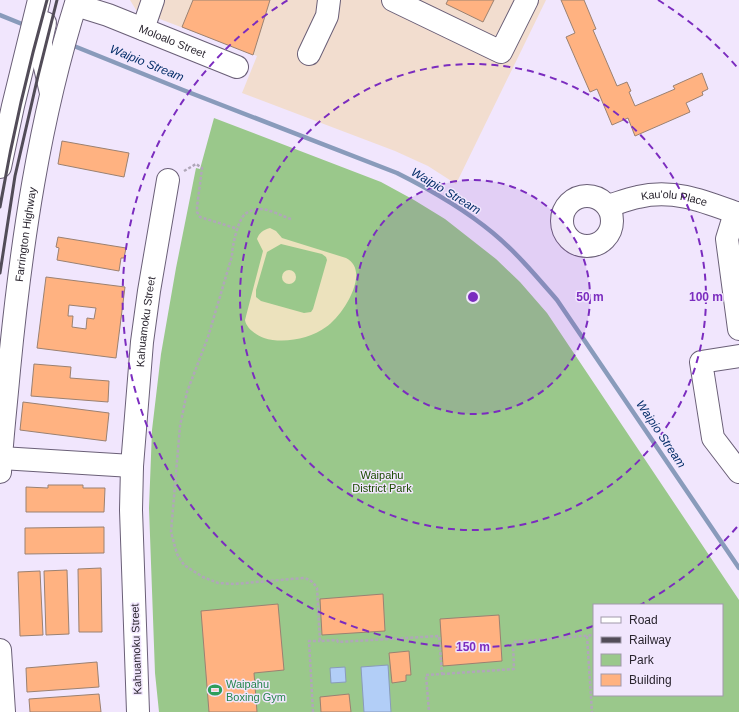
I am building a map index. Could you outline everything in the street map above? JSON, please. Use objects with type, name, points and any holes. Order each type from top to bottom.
[{"type":"street","points":[[143,29],[153,0]]},
{"type":"street","points":[[393,0],[501,52],[527,0]]},
{"type":"street","name":"Moloalo Street","points":[[77,2],[110,7],[143,29],[238,67]]},
{"type":"street","name":"Farrington Highway","points":[[0,465],[25,228],[38,156],[52,94],[77,2]]},
{"type":"street","points":[[309,54],[332,5]]},
{"type":"street","points":[[0,162],[7,110],[34,47],[42,7]]},
{"type":"street","points":[[34,47],[52,94]]},
{"type":"street","name":"Kahuamoku Street","points":[[138,712],[131,510],[132,466],[142,342],[168,180]]},
{"type":"street","name":"Kau'olu Place","points":[[608,206],[639,196],[671,194],[696,198],[737,214]]},
{"type":"street","points":[[737,214],[727,239],[739,329]]},
{"type":"street","points":[[739,356],[701,362],[713,438],[739,472]]},
{"type":"street","points":[[0,465],[132,466]]},
{"type":"street","points":[[0,650],[4,712]]},
{"type":"path","points":[[168,180],[196,164],[202,168],[196,207],[197,212],[200,217],[204,219],[238,229]]},
{"type":"path","points":[[290,219],[261,209],[246,213],[242,218],[232,248],[232,256],[208,337],[187,392],[180,426],[171,532],[177,554],[184,565],[203,577],[218,583],[234,584],[303,578],[309,579],[317,588],[320,641]]},
{"type":"path","points":[[429,712],[426,676],[514,669],[513,642],[593,635]]},
{"type":"path","points":[[313,712],[309,642],[338,640],[338,642],[439,636],[442,674]]},
{"type":"path","points":[[587,636],[592,712]]},
{"type":"shaded area","points":[[130,0],[546,0],[456,184],[428,166],[395,151],[242,93],[257,56],[136,10]]},
{"type":"green space","name":"Waipahu District Park","points":[[214,118],[381,182],[445,219],[496,259],[520,282],[547,313],[739,600],[739,712],[159,712],[155,673],[149,508],[152,430],[161,354],[196,168],[200,169]]},
{"type":"sand","points":[[270,228],[276,231],[282,238],[346,258],[353,264],[356,273],[352,294],[340,314],[333,322],[312,335],[288,340],[271,340],[255,333],[246,323],[245,320],[263,251],[257,239],[260,233]],"holes":[[[281,244],[322,254],[327,260],[311,312],[304,313],[261,301],[256,297],[256,290],[267,252]]]},
{"type":"sand","points":[[286,270],[292,270],[296,274],[296,280],[292,284],[286,284],[282,280],[282,274]]},
{"type":"water","points":[[388,665],[391,712],[364,712],[361,667]]},
{"type":"water","points":[[345,667],[346,682],[331,683],[330,668]]},
{"type":"building","points":[[193,0],[270,0],[253,55],[182,27]]},
{"type":"building","points":[[448,0],[494,0],[483,22],[446,4]]},
{"type":"building","points":[[561,0],[584,0],[596,29],[593,30],[617,86],[627,82],[631,91],[629,92],[635,106],[675,89],[673,86],[702,73],[708,89],[702,92],[703,95],[686,103],[690,112],[635,136],[628,118],[612,125],[597,89],[590,92],[566,37],[575,33]]},
{"type":"building","points":[[62,141],[129,153],[124,177],[58,164]]},
{"type":"building","points":[[58,237],[126,248],[124,258],[121,258],[119,271],[57,260],[59,248],[56,247]]},
{"type":"building","points":[[46,277],[125,287],[116,358],[37,348]],"holes":[[[69,305],[96,308],[94,319],[87,318],[86,329],[72,327],[73,316],[68,316]]]},
{"type":"building","points":[[34,364],[71,367],[70,378],[109,381],[108,402],[31,396]]},
{"type":"building","points":[[23,402],[109,413],[106,441],[20,430]]},
{"type":"building","points":[[48,485],[83,485],[83,488],[105,488],[104,512],[26,512],[26,487],[48,488]]},
{"type":"building","points":[[104,527],[104,553],[25,554],[25,528]]},
{"type":"building","points":[[101,568],[102,632],[79,632],[78,569]]},
{"type":"building","points":[[67,570],[69,634],[46,635],[44,571]]},
{"type":"building","points":[[40,571],[43,635],[20,636],[18,572]]},
{"type":"building","points":[[383,594],[385,631],[322,635],[320,599]]},
{"type":"building","points":[[278,604],[284,670],[254,673],[257,712],[209,712],[201,611]]},
{"type":"building","points":[[499,615],[502,661],[443,666],[440,619]]},
{"type":"building","points":[[409,651],[411,675],[406,675],[406,681],[392,683],[389,653]]},
{"type":"building","points":[[97,662],[99,687],[27,692],[26,668]]},
{"type":"building","points":[[99,694],[101,712],[30,712],[29,699]]},
{"type":"building","points":[[349,694],[351,712],[321,712],[320,697]]},
{"type":"waterway","name":"Waipio Stream","points":[[0,15],[27,26]]},
{"type":"waterway","name":"Waipio Stream","points":[[69,44],[397,173],[447,200],[482,224],[519,257],[557,300],[739,568]]},
{"type":"railway","points":[[0,207],[21,103],[47,0]]},
{"type":"railway","points":[[0,273],[15,176],[57,0]]},
{"type":"place","name":"Waipahu Boxing Gym","points":[[215,690]]}]
